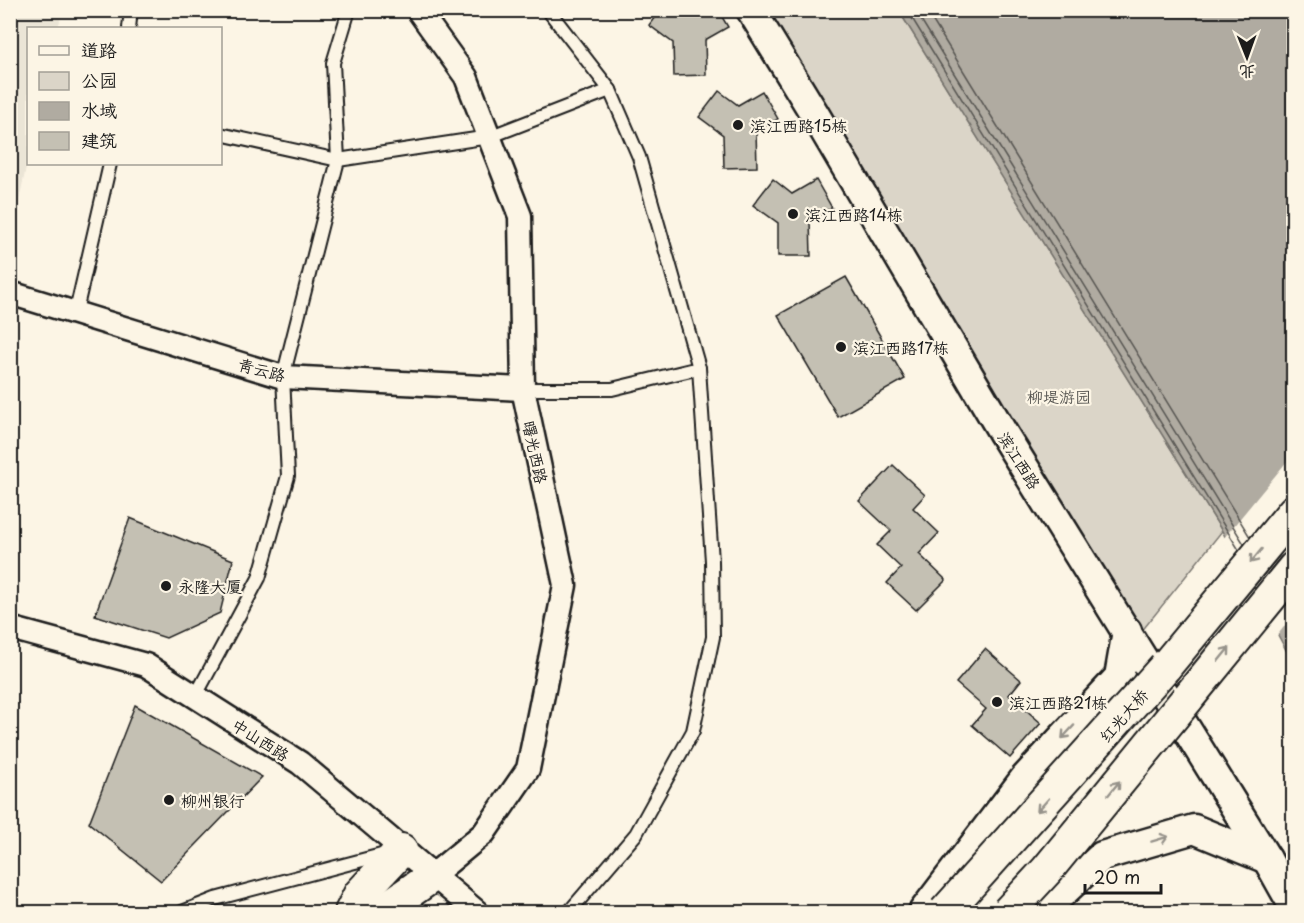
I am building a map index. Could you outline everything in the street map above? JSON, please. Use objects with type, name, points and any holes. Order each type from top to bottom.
[{"type":"main road","name":"红光大桥","points":[[945,912],[1120,719],[1293,511]]},
{"type":"main road","points":[[1008,912],[1047,870],[1293,568]]},
{"type":"main road","points":[[351,912],[360,894],[401,850]]},
{"type":"main road","points":[[381,912],[432,876]]},
{"type":"street","name":"曙光西路","points":[[418,10],[466,76],[519,216],[523,389],[565,585],[528,769],[484,833],[432,876]]},
{"type":"street","name":"滨江西路","points":[[751,10],[1003,433],[1267,859],[1293,907]]},
{"type":"street","name":"青云路","points":[[10,293],[76,311],[283,377],[523,389]]},
{"type":"street","name":"中山西路","points":[[10,628],[146,665],[300,763],[477,912]]},
{"type":"street","points":[[923,912],[1025,778],[1119,677],[1127,632]]},
{"type":"street","points":[[1042,912],[1102,856],[1194,829],[1267,859]]},
{"type":"lane","points":[[129,27],[131,10]]},
{"type":"lane","points":[[195,697],[259,578],[288,476],[283,377],[338,160],[333,63],[349,10]]},
{"type":"lane","points":[[548,10],[610,90],[639,157],[699,368],[712,561],[713,637],[693,731],[636,834],[569,912]]},
{"type":"lane","points":[[222,134],[338,160],[489,137],[610,90]]},
{"type":"lane","points":[[76,311],[110,165]]},
{"type":"lane","points":[[523,389],[612,389],[699,368]]},
{"type":"lane","points":[[182,912],[215,899],[401,850]]},
{"type":"shaded area","points":[[11,10],[61,17],[58,27],[27,27],[27,164],[12,231]]},
{"type":"green space","name":"柳堤游园","points":[[751,11],[899,11],[1222,531],[1133,642]]},
{"type":"water","points":[[899,11],[1293,11],[1293,663],[1222,531]]},
{"type":"pier","points":[[1293,454],[1294,614],[1276,637],[1223,539]]},
{"type":"building","points":[[660,10],[684,10],[688,13],[692,10],[718,10],[728,27],[705,40],[706,75],[674,76],[673,43],[649,25]]},
{"type":"building","name":"滨江西路15栋","points":[[719,91],[738,105],[762,91],[778,119],[756,131],[757,167],[724,168],[723,135],[699,117]]},
{"type":"building","name":"滨江西路14栋","points":[[773,179],[792,194],[816,180],[832,208],[810,220],[811,256],[778,256],[778,223],[753,205]]},
{"type":"building","name":"滨江西路17栋","points":[[846,277],[905,379],[838,417],[778,315]]},
{"type":"building","points":[[893,465],[925,495],[913,508],[939,533],[919,554],[946,580],[916,610],[887,583],[901,568],[877,545],[891,531],[859,501]]},
{"type":"building","name":"永隆大厦","points":[[130,518],[233,560],[220,613],[166,638],[95,615]]},
{"type":"building","name":"滨江西路21栋","points":[[985,649],[1021,680],[1009,695],[1041,723],[1010,758],[972,725],[986,709],[956,683]]},
{"type":"building","name":"柳州银行","points":[[135,705],[262,777],[161,881],[89,823]]},
{"type":"place","name":"滨江西路15栋","points":[[738,125]]},
{"type":"place","name":"滨江西路14栋","points":[[793,214]]},
{"type":"place","name":"滨江西路17栋","points":[[841,347]]},
{"type":"place","name":"永隆大厦","points":[[166,586]]},
{"type":"place","name":"滨江西路21栋","points":[[997,702]]},
{"type":"place","name":"柳州银行","points":[[169,800]]}]
